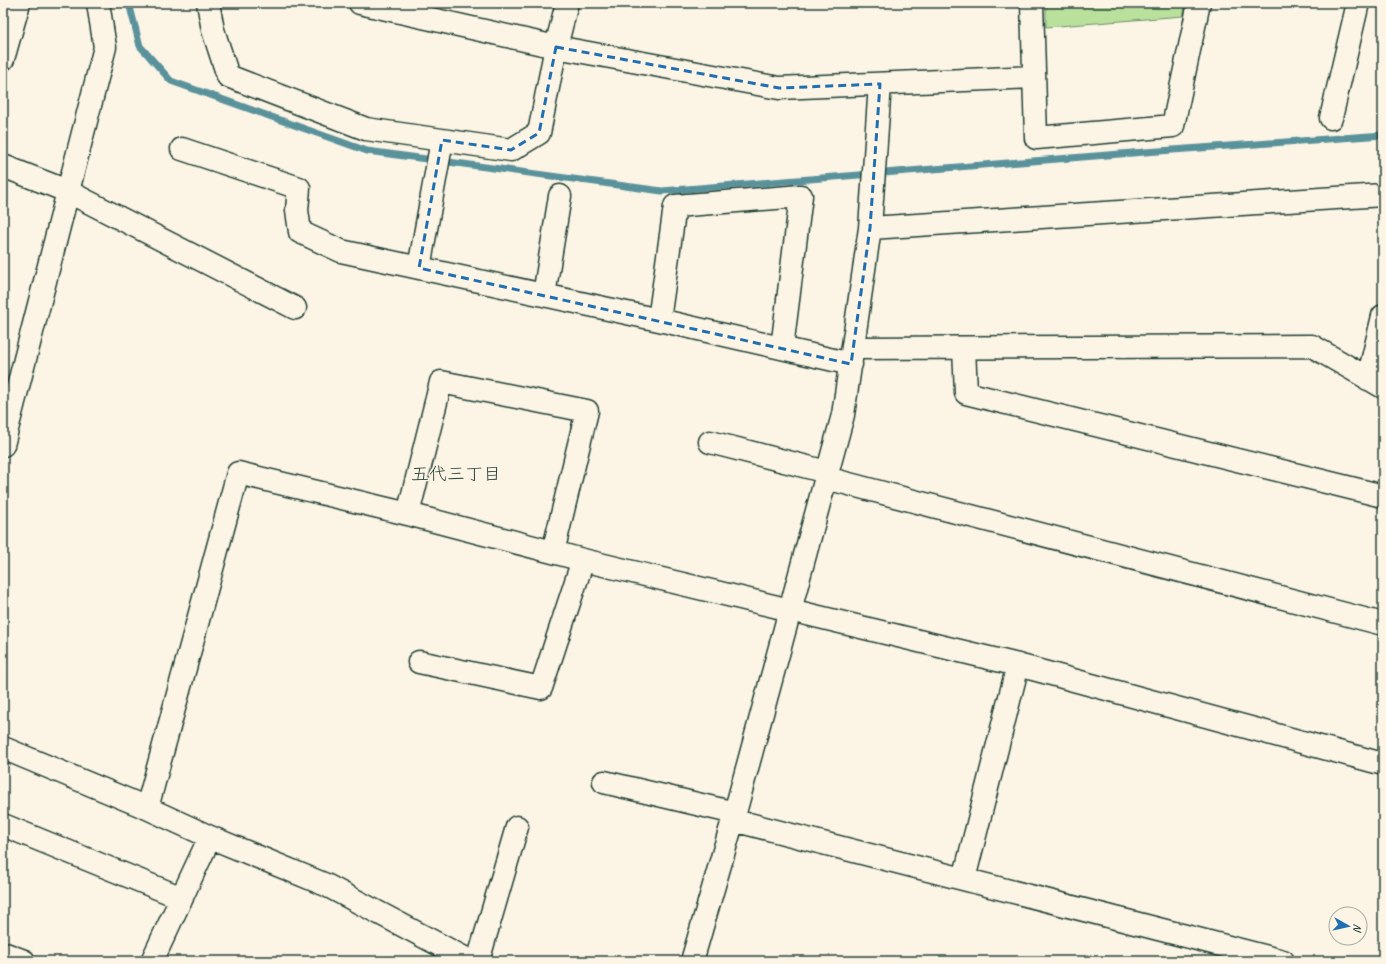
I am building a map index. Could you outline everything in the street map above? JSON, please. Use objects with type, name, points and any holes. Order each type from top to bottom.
[{"type":"street","points":[[3,58],[19,3]]},
{"type":"street","points":[[3,445],[67,191],[105,48],[98,3]]},
{"type":"street","points":[[208,3],[213,30],[228,76],[366,129],[511,150],[539,134],[556,47],[567,3]]},
{"type":"street","points":[[360,3],[556,47],[780,88],[1034,77]]},
{"type":"street","points":[[1032,3],[1036,138],[1173,126],[1200,3]]},
{"type":"street","points":[[1331,118],[1358,3]]},
{"type":"street","points":[[880,84],[870,228],[843,415],[733,820],[1283,961]]},
{"type":"street","points":[[419,268],[442,140]]},
{"type":"street","points":[[182,149],[299,188],[297,210],[300,232],[341,251],[782,348],[852,356],[964,348],[1312,346],[1375,383],[1383,316]]},
{"type":"street","points":[[3,166],[67,191],[295,308]]},
{"type":"street","points":[[870,228],[1383,195]]},
{"type":"street","points":[[544,295],[560,196]]},
{"type":"street","points":[[660,320],[675,206],[801,196],[782,348]]},
{"type":"street","points":[[964,348],[966,393],[1383,496]]},
{"type":"street","points":[[408,514],[441,382],[587,411],[553,552]]},
{"type":"street","points":[[710,442],[826,475],[1383,624]]},
{"type":"street","points":[[147,808],[238,473],[408,514],[583,560],[1018,665],[1383,764]]},
{"type":"street","points":[[419,662],[541,688],[583,560]]},
{"type":"street","points":[[964,879],[1018,665]]},
{"type":"street","points":[[3,748],[326,885],[470,961]]},
{"type":"street","points":[[604,782],[735,813]]},
{"type":"street","points":[[692,961],[735,813]]},
{"type":"street","points":[[3,825],[182,898]]},
{"type":"street","points":[[478,961],[516,826]]},
{"type":"street","points":[[152,961],[210,837]]},
{"type":"street","points":[[3,953],[24,961]]},
{"type":"highlighted area","points":[[556,47],[779,88],[880,84],[870,228],[851,364],[419,268],[442,140],[511,150],[539,133]]},
{"type":"green space","points":[[1046,3],[1186,3],[1183,16],[1046,27]]},
{"type":"waterway","points":[[129,3],[140,46],[171,81],[367,151],[662,191],[1145,152],[1383,135]]},
{"type":"district","name":"五代三丁目","points":[[456,474]]}]
